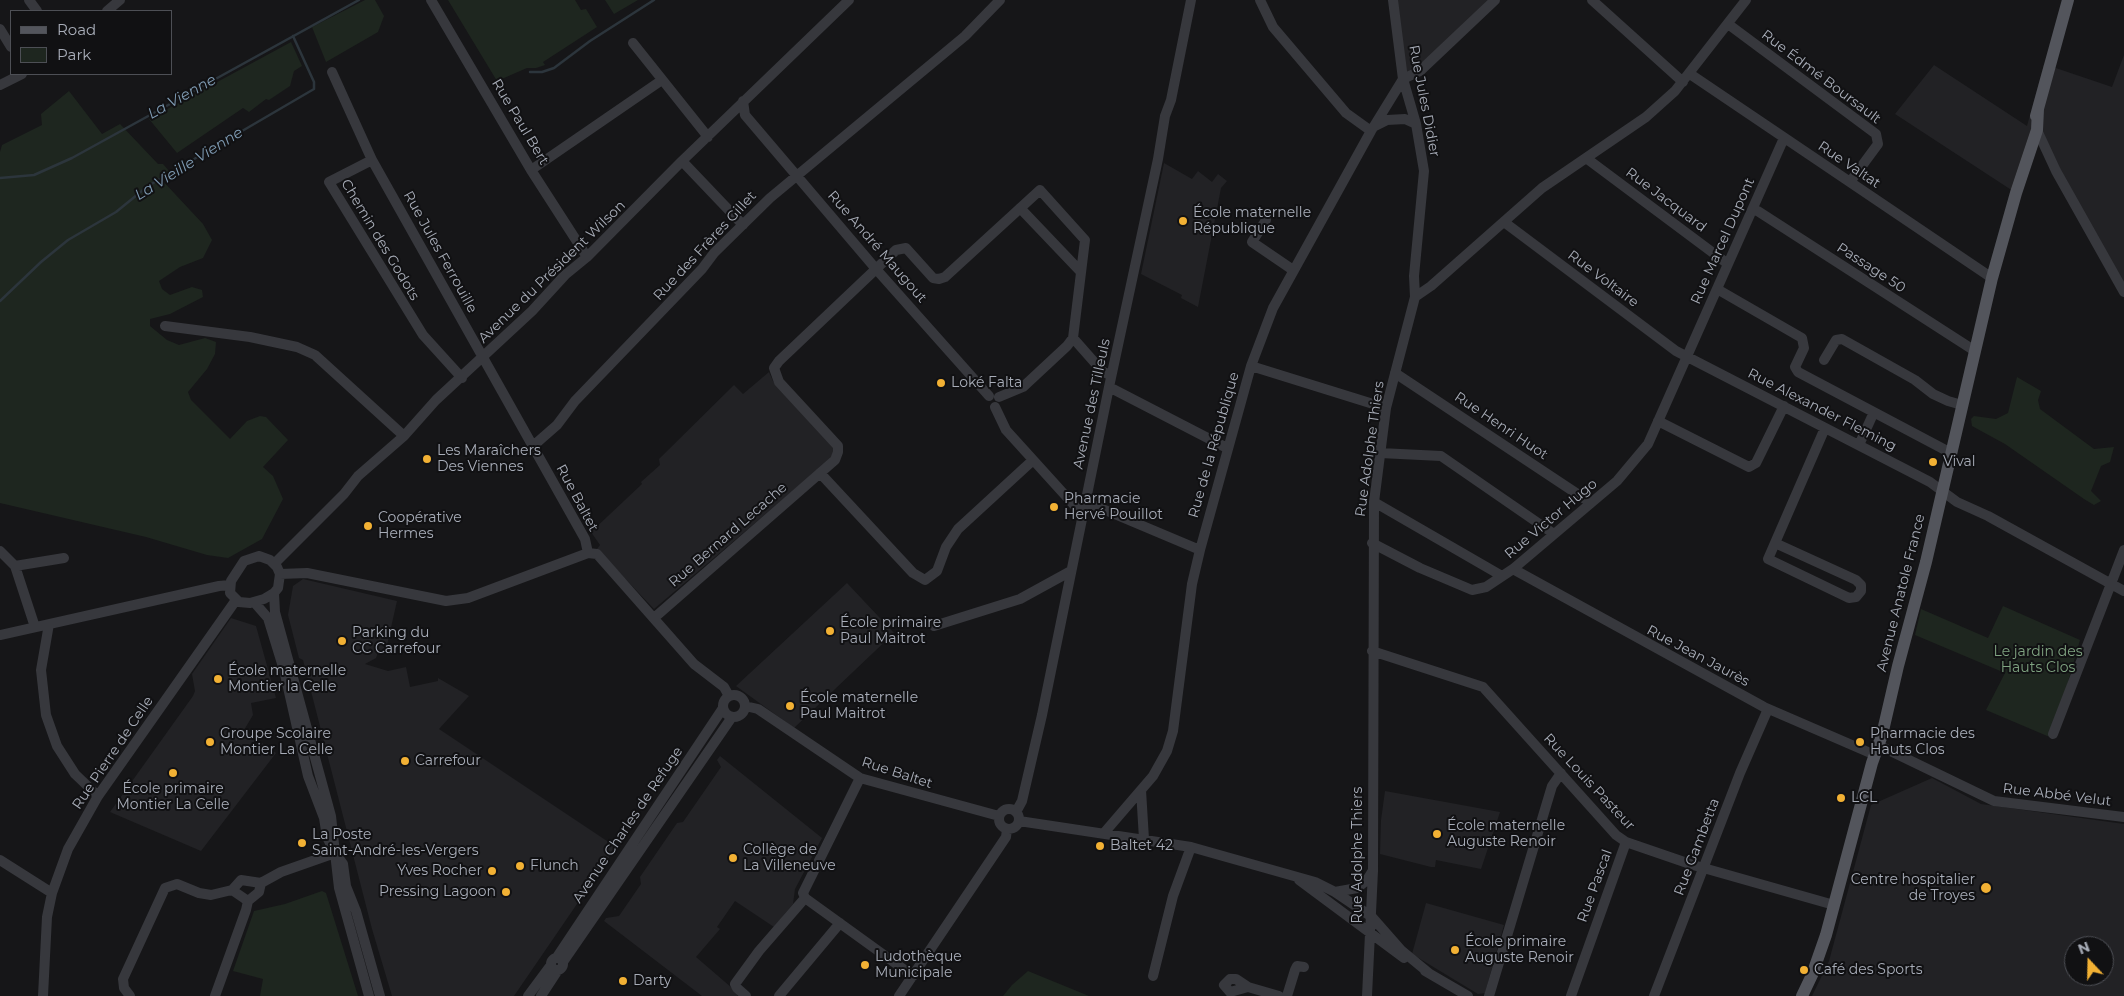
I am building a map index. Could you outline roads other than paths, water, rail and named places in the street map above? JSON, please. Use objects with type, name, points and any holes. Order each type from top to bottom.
[{"type":"main road","name":"Avenue Anatole France","points":[[1802,996],[1821,954],[1876,750],[1926,562],[1992,278],[2016,193],[2023,153],[2033,136],[2038,109],[2068,0]]},
{"type":"street","points":[[108,10],[120,0]]},
{"type":"street","name":"Rue Paul Bert","points":[[432,0],[531,170],[587,257]]},
{"type":"street","name":"Avenue du Président Wilson","points":[[274,563],[344,494],[358,476],[404,436],[436,400],[484,358],[682,160],[849,0]]},
{"type":"street","name":"Rue des Frères Gillet","points":[[533,446],[557,424],[575,401],[770,198],[965,36],[1000,0]]},
{"type":"street","name":"Avenue des Tilleuls","points":[[1018,816],[1191,0]]},
{"type":"street","points":[[1260,0],[1273,27],[1346,113],[1372,129],[1387,120],[1405,119],[1416,124]]},
{"type":"street","name":"Rue Jules Didier","points":[[1393,0],[1403,79],[1416,124],[1424,170],[1414,276],[1415,297]]},
{"type":"street","points":[[1403,79],[1420,71],[1495,0]]},
{"type":"street","name":"Rue Valtat","points":[[1592,0],[1687,78],[1784,138],[1992,278]]},
{"type":"street","points":[[1415,297],[1542,188],[1646,117],[1687,78],[1746,0]]},
{"type":"street","name":"Rue Édmé Boursault","points":[[1728,24],[1876,134],[1878,144],[1850,182]]},
{"type":"street","points":[[0,29],[10,45]]},
{"type":"street","points":[[633,43],[708,137]]},
{"type":"street","points":[[332,72],[372,160]]},
{"type":"street","points":[[0,85],[20,75]]},
{"type":"street","name":"Rue de la République","points":[[1104,833],[1153,776],[1167,750],[1173,731],[1192,584],[1200,550],[1251,366],[1273,308],[1372,129],[1403,79]]},
{"type":"street","points":[[531,170],[662,80]]},
{"type":"street","points":[[731,113],[745,115],[743,102]]},
{"type":"street","name":"Rue André Maugout","points":[[745,115],[876,269],[994,396],[988,403],[995,407],[1006,430],[1032,461]]},
{"type":"street","points":[[2033,136],[2056,170],[2124,292]]},
{"type":"street","name":"Rue Marcel Dupont","points":[[1687,356],[1784,138]]},
{"type":"street","name":"Rue Jacquard","points":[[1586,158],[1728,264]]},
{"type":"street","name":"Rue Jules Ferrouille","points":[[372,160],[484,358]]},
{"type":"street","name":"Chemin des Godots","points":[[372,160],[329,182],[423,335],[462,378]]},
{"type":"street","points":[[682,160],[743,225]]},
{"type":"street","points":[[876,269],[896,250],[906,248],[933,278],[945,277],[1040,190],[1085,240],[1073,338],[1067,346],[1023,387],[994,396]]},
{"type":"street","points":[[1020,208],[1081,272]]},
{"type":"street","name":"Passage 50","points":[[1753,208],[1975,351]]},
{"type":"street","points":[[1266,220],[1252,242],[1293,270]]},
{"type":"street","name":"Rue Voltaire","points":[[1504,222],[1676,351],[1687,356]]},
{"type":"street","name":"Rue Bernard Lecache","points":[[654,618],[835,460],[838,446],[779,382],[774,368],[779,361],[876,269]]},
{"type":"street","points":[[1717,289],[1802,338],[1805,343],[1795,367],[1798,372],[1952,453]]},
{"type":"street","name":"Rue Adolphe Thiers","points":[[1367,996],[1372,934],[1373,871],[1372,543],[1374,502],[1386,408],[1415,297]]},
{"type":"street","points":[[165,326],[250,337],[297,347],[315,354],[404,436]]},
{"type":"street","points":[[1073,338],[1102,372],[1111,375]]},
{"type":"street","points":[[1824,360],[1836,340],[1842,339],[1915,380],[1933,394],[1962,405]]},
{"type":"street","name":"Rue Alexander Fleming","points":[[1687,356],[1930,482],[1957,502],[1988,516],[2124,591]]},
{"type":"street","name":"Rue Victor Hugo","points":[[1372,543],[1420,568],[1472,590],[1486,587],[1513,569],[1617,481],[1634,463],[1648,444],[1687,356]]},
{"type":"street","name":"Rue Baltet","points":[[484,358],[585,540],[588,553],[597,554],[694,664],[724,687],[729,696]]},
{"type":"street","points":[[1251,366],[1386,408]]},
{"type":"street","name":"Rue Henri Huot","points":[[1395,373],[1591,503]]},
{"type":"street","points":[[1109,387],[1227,448]]},
{"type":"street","points":[[1658,421],[1749,467],[1756,463],[1784,406]]},
{"type":"street","points":[[1859,445],[1874,412]]},
{"type":"street","points":[[1775,543],[1856,580],[1860,585],[1861,591],[1856,597],[1848,598],[1768,559],[1825,428]]},
{"type":"street","points":[[1380,453],[1441,456],[1554,534]]},
{"type":"street","points":[[820,473],[913,574],[925,580],[937,571],[946,547],[958,529],[1032,461],[1083,515]]},
{"type":"street","points":[[1086,502],[1200,550]]},
{"type":"street","points":[[1374,502],[1502,576]]},
{"type":"street","points":[[2053,734],[2124,550]]},
{"type":"street","points":[[0,551],[15,566],[35,627]]},
{"type":"street","points":[[280,574],[307,573],[446,601],[468,598],[588,553]]},
{"type":"street","points":[[259,556],[274,563],[280,574],[278,588],[274,593],[254,602],[244,604],[236,600],[230,593],[230,585],[241,564],[248,558],[259,556]]},
{"type":"street","points":[[15,566],[64,558]]},
{"type":"street","name":"Rue Jean Jaurès","points":[[1513,569],[1768,709],[1876,750]]},
{"type":"street","points":[[934,626],[1020,599],[1070,571]]},
{"type":"street","points":[[0,635],[230,585]]},
{"type":"street","points":[[274,593],[275,612],[331,816],[339,888],[369,996]]},
{"type":"street","name":"Rue Pierre de Celle","points":[[43,996],[47,917],[52,893],[68,850],[98,796],[236,600]]},
{"type":"street","points":[[254,602],[268,618],[284,670],[308,776],[324,818],[326,838],[343,864],[346,886],[356,911],[380,996]]},
{"type":"street","points":[[49,624],[41,670],[46,715],[57,746],[75,774],[98,796]]},
{"type":"street","name":"Rue Louis Pasteur","points":[[1372,651],[1483,687],[1616,835],[1626,842],[1834,905]]},
{"type":"street","points":[[729,696],[740,697],[744,706],[742,713],[732,717],[726,714],[723,708],[724,701],[729,696]]},
{"type":"street","name":"Rue Baltet","points":[[744,706],[758,709],[860,778],[999,816]]},
{"type":"street","name":"Avenue Charles de Refuge","points":[[541,996],[557,964],[723,708]]},
{"type":"street","name":"Rue Gambetta","points":[[1654,996],[1740,773],[1768,709]]},
{"type":"street","name":"Avenue Charles de Refuge","points":[[528,996],[557,964],[732,717]]},
{"type":"street","name":"Rue Abbé Velut","points":[[1876,750],[1994,800],[2124,818]]},
{"type":"street","points":[[1490,996],[1552,786],[1560,773]]},
{"type":"street","points":[[860,778],[803,893],[805,898],[913,976]]},
{"type":"street","points":[[1142,790],[1144,839]]},
{"type":"street","points":[[1007,833],[1001,826],[999,816],[1007,809],[1018,816],[1104,833],[1191,847],[1315,882],[1335,892],[1372,917],[1401,950],[1430,974]]},
{"type":"street","points":[[899,996],[1007,833],[1016,827],[1018,816]]},
{"type":"street","name":"Rue Pascal","points":[[1571,996],[1626,842]]},
{"type":"street","points":[[1153,976],[1173,896],[1191,847]]},
{"type":"street","points":[[130,996],[124,988],[123,979],[165,888],[177,884],[199,893],[211,895],[232,890],[241,880],[261,883],[281,872],[335,853]]},
{"type":"street","points":[[0,860],[52,893]]},
{"type":"street","points":[[1335,892],[1358,888],[1373,871]]},
{"type":"street","points":[[1292,875],[1406,960],[1468,996]]},
{"type":"street","points":[[215,996],[243,920],[248,901],[259,892],[261,883]]},
{"type":"street","points":[[232,890],[248,901]]},
{"type":"street","points":[[746,996],[735,984],[759,951],[805,898]]},
{"type":"street","points":[[779,996],[840,923]]},
{"type":"street","points":[[1287,996],[1297,966],[1304,967]]},
{"type":"street","points":[[1248,987],[1279,996]]},
{"type":"waterway","name":"La Vienne","points":[[0,178],[34,175],[72,158],[359,0]]},
{"type":"waterway","points":[[530,72],[542,72],[554,68],[590,41],[654,0]]},
{"type":"waterway","name":"La Vieille Vienne","points":[[0,301],[41,262],[68,240],[116,212],[148,186],[314,89],[314,82],[293,36]]},
{"type":"place","name":"École maternelle République","points":[[1183,221]]},
{"type":"place","name":"Loké Falta","points":[[941,383]]},
{"type":"place","name":"Les Maraîchers Des Viennes","points":[[427,459]]},
{"type":"place","name":"Vival","points":[[1933,462]]},
{"type":"place","name":"Pharmacie Hervé Pouillot","points":[[1054,507]]},
{"type":"place","name":"Coopérative Hermes","points":[[368,526]]},
{"type":"place","name":"École primaire Paul Maitrot","points":[[830,631]]},
{"type":"place","name":"Parking du CC Carrefour","points":[[342,641]]},
{"type":"place","name":"École maternelle Montier la Celle","points":[[218,679]]},
{"type":"place","name":"École maternelle Paul Maitrot","points":[[790,706]]},
{"type":"place","name":"Groupe Scolaire Montier La Celle","points":[[210,742]]},
{"type":"place","name":"Pharmacie des Hauts Clos","points":[[1860,742]]},
{"type":"place","name":"Carrefour","points":[[405,761]]},
{"type":"place","name":"École primaire Montier La Celle","points":[[173,773]]},
{"type":"place","name":"LCL","points":[[1841,798]]},
{"type":"place","name":"École maternelle Auguste Renoir","points":[[1437,834]]},
{"type":"place","name":"La Poste Saint-André-les-Vergers","points":[[302,843]]},
{"type":"place","name":"Baltet 42","points":[[1100,846]]},
{"type":"place","name":"Collège de La Villeneuve","points":[[733,858]]},
{"type":"place","name":"Flunch","points":[[520,866]]},
{"type":"place","name":"Yves Rocher","points":[[492,871]]},
{"type":"place","name":"Centre hospitalier de Troyes","points":[[1986,888]]},
{"type":"place","name":"Pressing Lagoon","points":[[506,892]]},
{"type":"place","name":"École primaire Auguste Renoir","points":[[1455,950]]},
{"type":"place","name":"Ludothèque Municipale","points":[[865,965]]},
{"type":"place","name":"Café des Sports","points":[[1804,970]]},
{"type":"place","name":"Darty","points":[[623,981]]},
{"type":"park label","name":"Le jardin des Hauts Clos","points":[[2038,660]]}]
